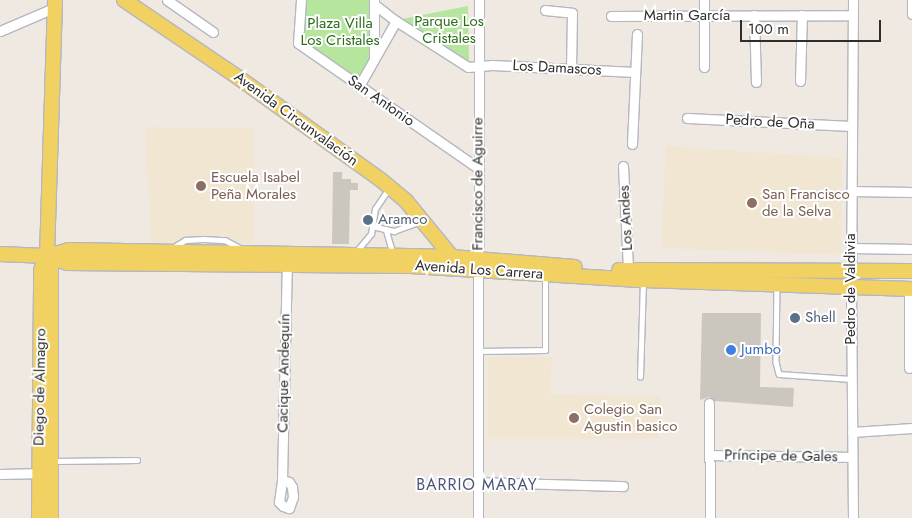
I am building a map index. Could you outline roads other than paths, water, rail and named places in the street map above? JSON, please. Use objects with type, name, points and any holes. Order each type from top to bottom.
[{"type":"main road","name":"Avenida Circunvalación","points":[[124,0],[239,78],[389,187],[406,201],[452,257]]},
{"type":"main road","name":"Diego de Almagro","points":[[50,3],[54,37],[47,256],[41,270],[47,469],[51,518]]},
{"type":"main road","name":"Avenida Los Carrera","points":[[47,256],[69,250],[452,257],[478,265],[545,274],[643,280],[911,289]]},
{"type":"main road","name":"Avenida Los Carrera","points":[[0,254],[47,256],[67,263],[287,266],[478,265],[628,270],[912,271]]},
{"type":"main road","name":"Diego de Almagro","points":[[39,518],[47,469]]},
{"type":"street","points":[[167,0],[213,32]]},
{"type":"street","name":"San Antonio","points":[[301,0],[298,43],[478,168]]},
{"type":"street","name":"Francisco de Aguirre","points":[[478,518],[479,0]]},
{"type":"street","points":[[704,0],[704,67]]},
{"type":"street","name":"Pedro de Valdivia","points":[[853,0],[851,191],[853,518]]},
{"type":"street","points":[[912,0],[912,14]]},
{"type":"street","points":[[374,2],[374,60]]},
{"type":"street","name":"Los Damascos","points":[[374,2],[396,21],[468,67],[571,68],[635,72]]},
{"type":"street","points":[[0,31],[50,3]]},
{"type":"street","points":[[545,10],[572,13],[571,68]]},
{"type":"street","points":[[754,15],[756,82]]},
{"type":"street","points":[[800,81],[802,15]]},
{"type":"street","name":"Martin García","points":[[611,16],[853,15]]},
{"type":"street","points":[[359,86],[396,21]]},
{"type":"street","points":[[632,144],[637,34]]},
{"type":"street","name":"Pedro de Oña","points":[[687,118],[852,126]]},
{"type":"street","name":"Los Andes","points":[[623,166],[628,270]]},
{"type":"street","points":[[851,191],[912,192]]},
{"type":"street","points":[[851,248],[912,249]]},
{"type":"street","name":"Cacique Andequín","points":[[282,480],[287,266]]},
{"type":"street","points":[[909,368],[911,289]]},
{"type":"street","points":[[709,403],[710,518]]},
{"type":"street","points":[[852,432],[912,428]]},
{"type":"street","name":"Príncipe de Gales","points":[[710,455],[852,457]]},
{"type":"street","points":[[0,474],[47,469]]},
{"type":"street","points":[[478,482],[623,486]]},
{"type":"lane","points":[[353,255],[371,234],[374,208],[389,187]]},
{"type":"lane","points":[[372,226],[394,231],[421,221]]},
{"type":"lane","points":[[386,229],[393,256]]},
{"type":"lane","points":[[478,351],[544,350],[545,274]]},
{"type":"lane","points":[[640,377],[643,280]]},
{"type":"lane","points":[[777,285],[776,362],[780,374],[852,379]]},
{"type":"lane","points":[[47,469],[137,460]]},
{"type":"place","name":"Escuela Isabel Peña Morales","points":[[201,186]]},
{"type":"place","name":"San Francisco de la Selva","points":[[752,203]]},
{"type":"place","name":"Aramco","points":[[368,220]]},
{"type":"place","name":"Shell","points":[[795,318]]},
{"type":"place","name":"Jumbo","points":[[731,350]]},
{"type":"place","name":"Colegio San Agustin basico","points":[[574,418]]},
{"type":"district","name":"BARRIO MARAY","points":[[477,485]]},
{"type":"park label","name":"Parque Los Cristales","points":[[449,30]]},
{"type":"park label","name":"Plaza Villa Los Cristales","points":[[340,32]]}]
